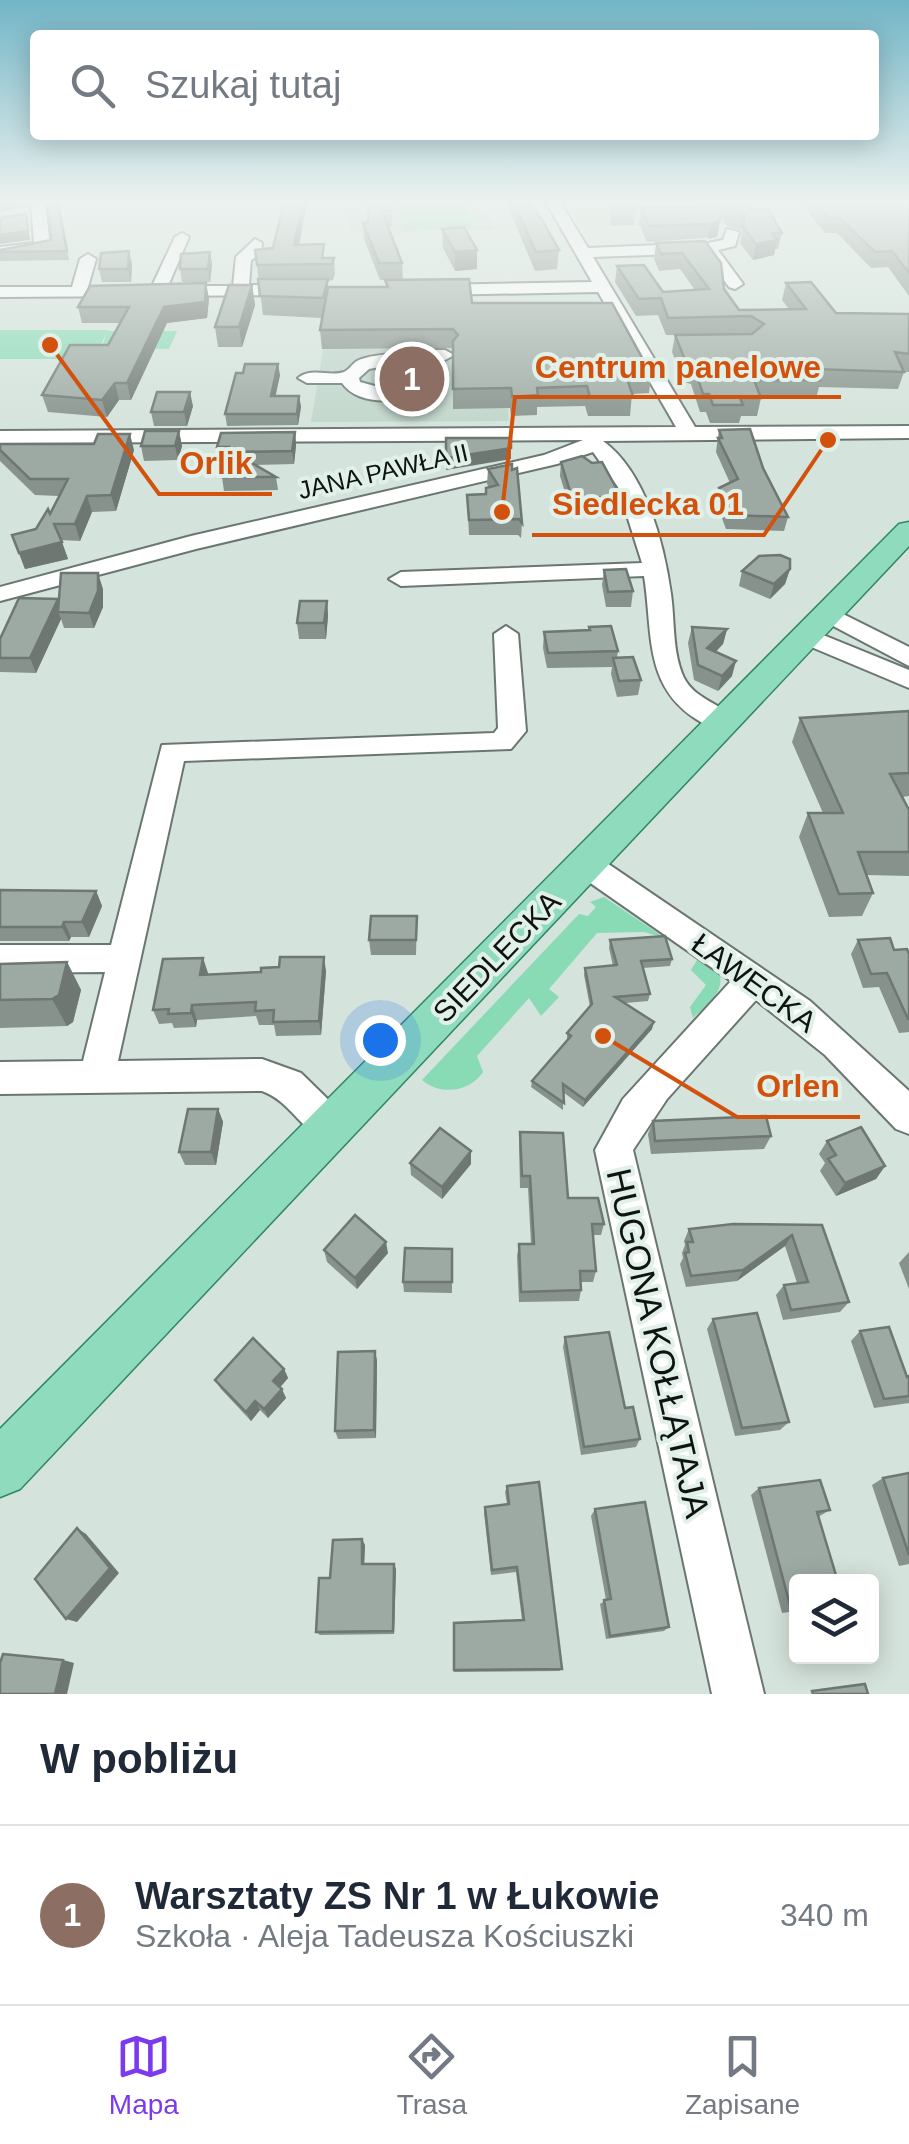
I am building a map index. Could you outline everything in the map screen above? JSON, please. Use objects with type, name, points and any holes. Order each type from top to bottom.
[{"type":"main road","name":"SIEDLECKA","points":[[0,1469],[334,1129],[909,530]]},
{"type":"street","points":[[79,291],[82,281]]},
{"type":"street","points":[[158,291],[162,281]]},
{"type":"street","points":[[240,290],[241,281]]},
{"type":"street","points":[[601,281],[644,344],[689,433]]},
{"type":"street","points":[[412,290],[604,287]]},
{"type":"street","points":[[0,292],[318,290]]},
{"type":"street","points":[[307,378],[349,376],[364,364],[445,355]]},
{"type":"street","points":[[405,362],[424,372],[424,382]]},
{"type":"street","points":[[349,376],[352,386],[383,396],[412,391],[424,382],[449,381]]},
{"type":"street","points":[[383,396],[386,436]]},
{"type":"street","points":[[0,437],[595,438],[689,433],[909,432]]},
{"type":"street","points":[[595,438],[618,468],[637,510],[655,570],[669,675],[685,699],[723,722]]},
{"type":"street","name":"JANA PAWŁA II","points":[[0,594],[228,534],[517,469],[568,455],[595,438]]},
{"type":"street","points":[[401,579],[655,570]]},
{"type":"street","points":[[817,625],[909,658]]},
{"type":"street","points":[[817,625],[839,658],[869,663],[909,680]]},
{"type":"street","points":[[97,1076],[172,752],[501,742],[512,731],[506,634]]},
{"type":"street","name":"ŁAWECKA","points":[[587,865],[754,980],[838,1046],[909,1117]]},
{"type":"street","points":[[0,959],[126,958]]},
{"type":"street","name":"HUGONA KOŁŁĄTAJA","points":[[738,1694],[614,1150],[618,1134],[640,1107],[754,980]]},
{"type":"street","points":[[0,1078],[262,1076],[288,1084],[334,1129]]},
{"type":"shaded area","points":[[502,334],[509,421],[311,422],[325,338]]},
{"type":"green space","points":[[0,330],[108,331],[93,359],[0,359]]},
{"type":"green space","points":[[108,331],[177,331],[169,349],[101,348]]},
{"type":"green space","points":[[604,897],[665,938],[644,932],[597,933],[549,989],[559,997],[541,1016],[529,998],[477,1056],[483,1072],[477,1079],[454,1090],[437,1088],[422,1080],[579,914],[588,916],[596,907],[590,902]]},
{"type":"green space","points":[[697,960],[720,975],[721,981],[713,998],[693,1018],[690,1007],[706,985],[691,970]]},
{"type":"building","points":[[258,281],[327,281],[323,298],[260,296]]},
{"type":"building","points":[[385,281],[469,281],[472,303],[612,303],[651,374],[626,376],[633,396],[590,397],[587,386],[537,388],[538,395],[512,397],[511,388],[453,389],[453,341],[458,335],[453,329],[320,330],[328,287],[388,287]]},
{"type":"building","points":[[627,281],[655,281],[663,292],[709,289],[703,281],[723,281],[724,289],[739,310],[806,309],[786,283],[811,282],[836,313],[909,314],[909,354],[895,352],[904,372],[814,369],[820,380],[754,380],[761,398],[740,398],[743,405],[713,405],[709,394],[703,394],[694,367],[687,365],[675,335],[752,334],[764,324],[751,316],[668,318],[661,298],[639,299]]},
{"type":"building","points":[[206,283],[205,302],[164,307],[127,383],[115,383],[102,400],[42,395],[70,345],[108,345],[129,307],[78,307],[90,286]]},
{"type":"building","points":[[229,285],[252,285],[239,327],[215,327]]},
{"type":"building","points":[[245,364],[278,364],[271,396],[299,396],[297,414],[225,414],[236,373],[243,373]]},
{"type":"building","points":[[157,392],[190,392],[184,412],[151,412]]},
{"type":"building","points":[[750,429],[763,468],[788,517],[729,515],[719,488],[738,479],[718,438],[722,438],[719,430]]},
{"type":"building","points":[[145,431],[179,431],[175,446],[141,446]]},
{"type":"building","points":[[295,432],[292,451],[233,452],[276,477],[222,477],[229,447],[217,447],[221,433]]},
{"type":"building","points":[[98,434],[130,434],[111,495],[87,496],[75,524],[54,524],[62,542],[19,553],[12,535],[36,529],[48,509],[50,514],[68,479],[30,479],[0,450],[0,444],[94,444]]},
{"type":"building","points":[[446,438],[511,438],[511,448],[446,458]]},
{"type":"building","points":[[582,456],[592,463],[602,462],[620,495],[573,501],[561,462]]},
{"type":"building","points":[[512,464],[512,470],[517,468],[522,523],[519,519],[469,520],[467,495],[486,494],[486,488],[498,485],[488,469]]},
{"type":"building","points":[[780,555],[790,559],[790,569],[774,584],[742,571],[759,556]]},
{"type":"building","points":[[626,569],[633,591],[608,592],[604,570]]},
{"type":"building","points":[[61,573],[98,573],[98,591],[89,613],[58,612]]},
{"type":"building","points":[[19,598],[58,599],[30,658],[0,658],[0,639]]},
{"type":"building","points":[[300,601],[327,601],[324,623],[297,623]]},
{"type":"building","points":[[611,626],[618,651],[548,653],[544,632]]},
{"type":"building","points":[[692,627],[727,629],[707,648],[736,661],[722,676],[698,665]]},
{"type":"building","points":[[633,657],[641,680],[619,681],[613,658]]},
{"type":"building","points":[[909,711],[909,773],[890,774],[909,810],[909,852],[858,852],[873,893],[839,894],[808,813],[843,813],[800,718]]},
{"type":"building","points":[[0,890],[96,891],[82,922],[64,922],[62,927],[0,927]]},
{"type":"building","points":[[371,916],[417,916],[416,940],[369,940]]},
{"type":"building","points":[[665,936],[672,959],[641,961],[650,994],[615,997],[654,1022],[585,1100],[563,1084],[564,1103],[532,1081],[571,1036],[567,1033],[592,1004],[585,968],[617,965],[610,940]]},
{"type":"building","points":[[890,938],[894,950],[907,949],[909,954],[909,1019],[887,973],[871,974],[858,940]]},
{"type":"building","points":[[280,957],[324,957],[319,1021],[273,1022],[274,1010],[255,1011],[256,1002],[192,1005],[191,1013],[153,1010],[163,959],[203,958],[200,975],[261,972],[261,968],[279,967]]},
{"type":"building","points":[[67,962],[59,995],[52,999],[0,1000],[0,964]]},
{"type":"building","points":[[188,1109],[218,1109],[211,1152],[179,1152]]},
{"type":"building","points":[[766,1116],[771,1136],[655,1141],[653,1121]]},
{"type":"building","points":[[861,1127],[885,1166],[845,1183],[828,1159],[836,1155],[827,1141]]},
{"type":"building","points":[[440,1128],[471,1151],[442,1187],[410,1163]]},
{"type":"building","points":[[520,1132],[563,1133],[568,1198],[598,1198],[604,1224],[592,1224],[596,1271],[580,1271],[581,1290],[521,1292],[519,1244],[534,1244],[530,1176],[522,1176]]},
{"type":"building","points":[[355,1215],[386,1242],[355,1278],[324,1250]]},
{"type":"building","points":[[733,1224],[822,1225],[849,1302],[791,1310],[784,1285],[808,1282],[792,1235],[743,1270],[691,1276],[685,1253],[689,1252],[687,1242],[693,1242],[689,1229]]},
{"type":"building","points":[[405,1248],[452,1249],[452,1282],[403,1282]]},
{"type":"building","points":[[757,1313],[789,1422],[742,1428],[713,1319]]},
{"type":"building","points":[[889,1327],[909,1376],[909,1396],[884,1399],[860,1331]]},
{"type":"building","points":[[609,1332],[625,1408],[633,1407],[640,1439],[584,1447],[565,1337]]},
{"type":"building","points":[[253,1338],[284,1369],[273,1381],[282,1389],[264,1409],[255,1401],[246,1412],[215,1380]]},
{"type":"building","points":[[375,1351],[374,1430],[335,1431],[338,1352]]},
{"type":"building","points":[[909,1473],[909,1555],[883,1478]]},
{"type":"building","points":[[820,1480],[830,1510],[817,1512],[836,1574],[789,1574],[789,1601],[759,1488]]},
{"type":"building","points":[[539,1482],[562,1669],[454,1670],[454,1623],[524,1620],[517,1567],[492,1570],[485,1507],[509,1504],[507,1486]]},
{"type":"building","points":[[645,1502],[669,1627],[610,1636],[604,1600],[611,1599],[595,1509]]},
{"type":"building","points":[[77,1528],[110,1568],[66,1619],[35,1579]]},
{"type":"building","points":[[362,1539],[362,1564],[394,1564],[393,1631],[316,1632],[319,1578],[330,1578],[333,1540]]},
{"type":"building","points":[[3,1654],[63,1660],[55,1694],[0,1694]]},
{"type":"building","points":[[865,1684],[868,1694],[812,1691]]},
{"type":"place","name":"Orlik","points":[[50,345]]},
{"type":"place","name":"Warsztaty ZS Nr 1 w Łukowie","points":[[412,379]]},
{"type":"place","name":"Siedlecka 01","points":[[828,440]]},
{"type":"place","name":"Centrum panelowe","points":[[502,512]]},
{"type":"place","name":"Orlen","points":[[603,1036]]}]
